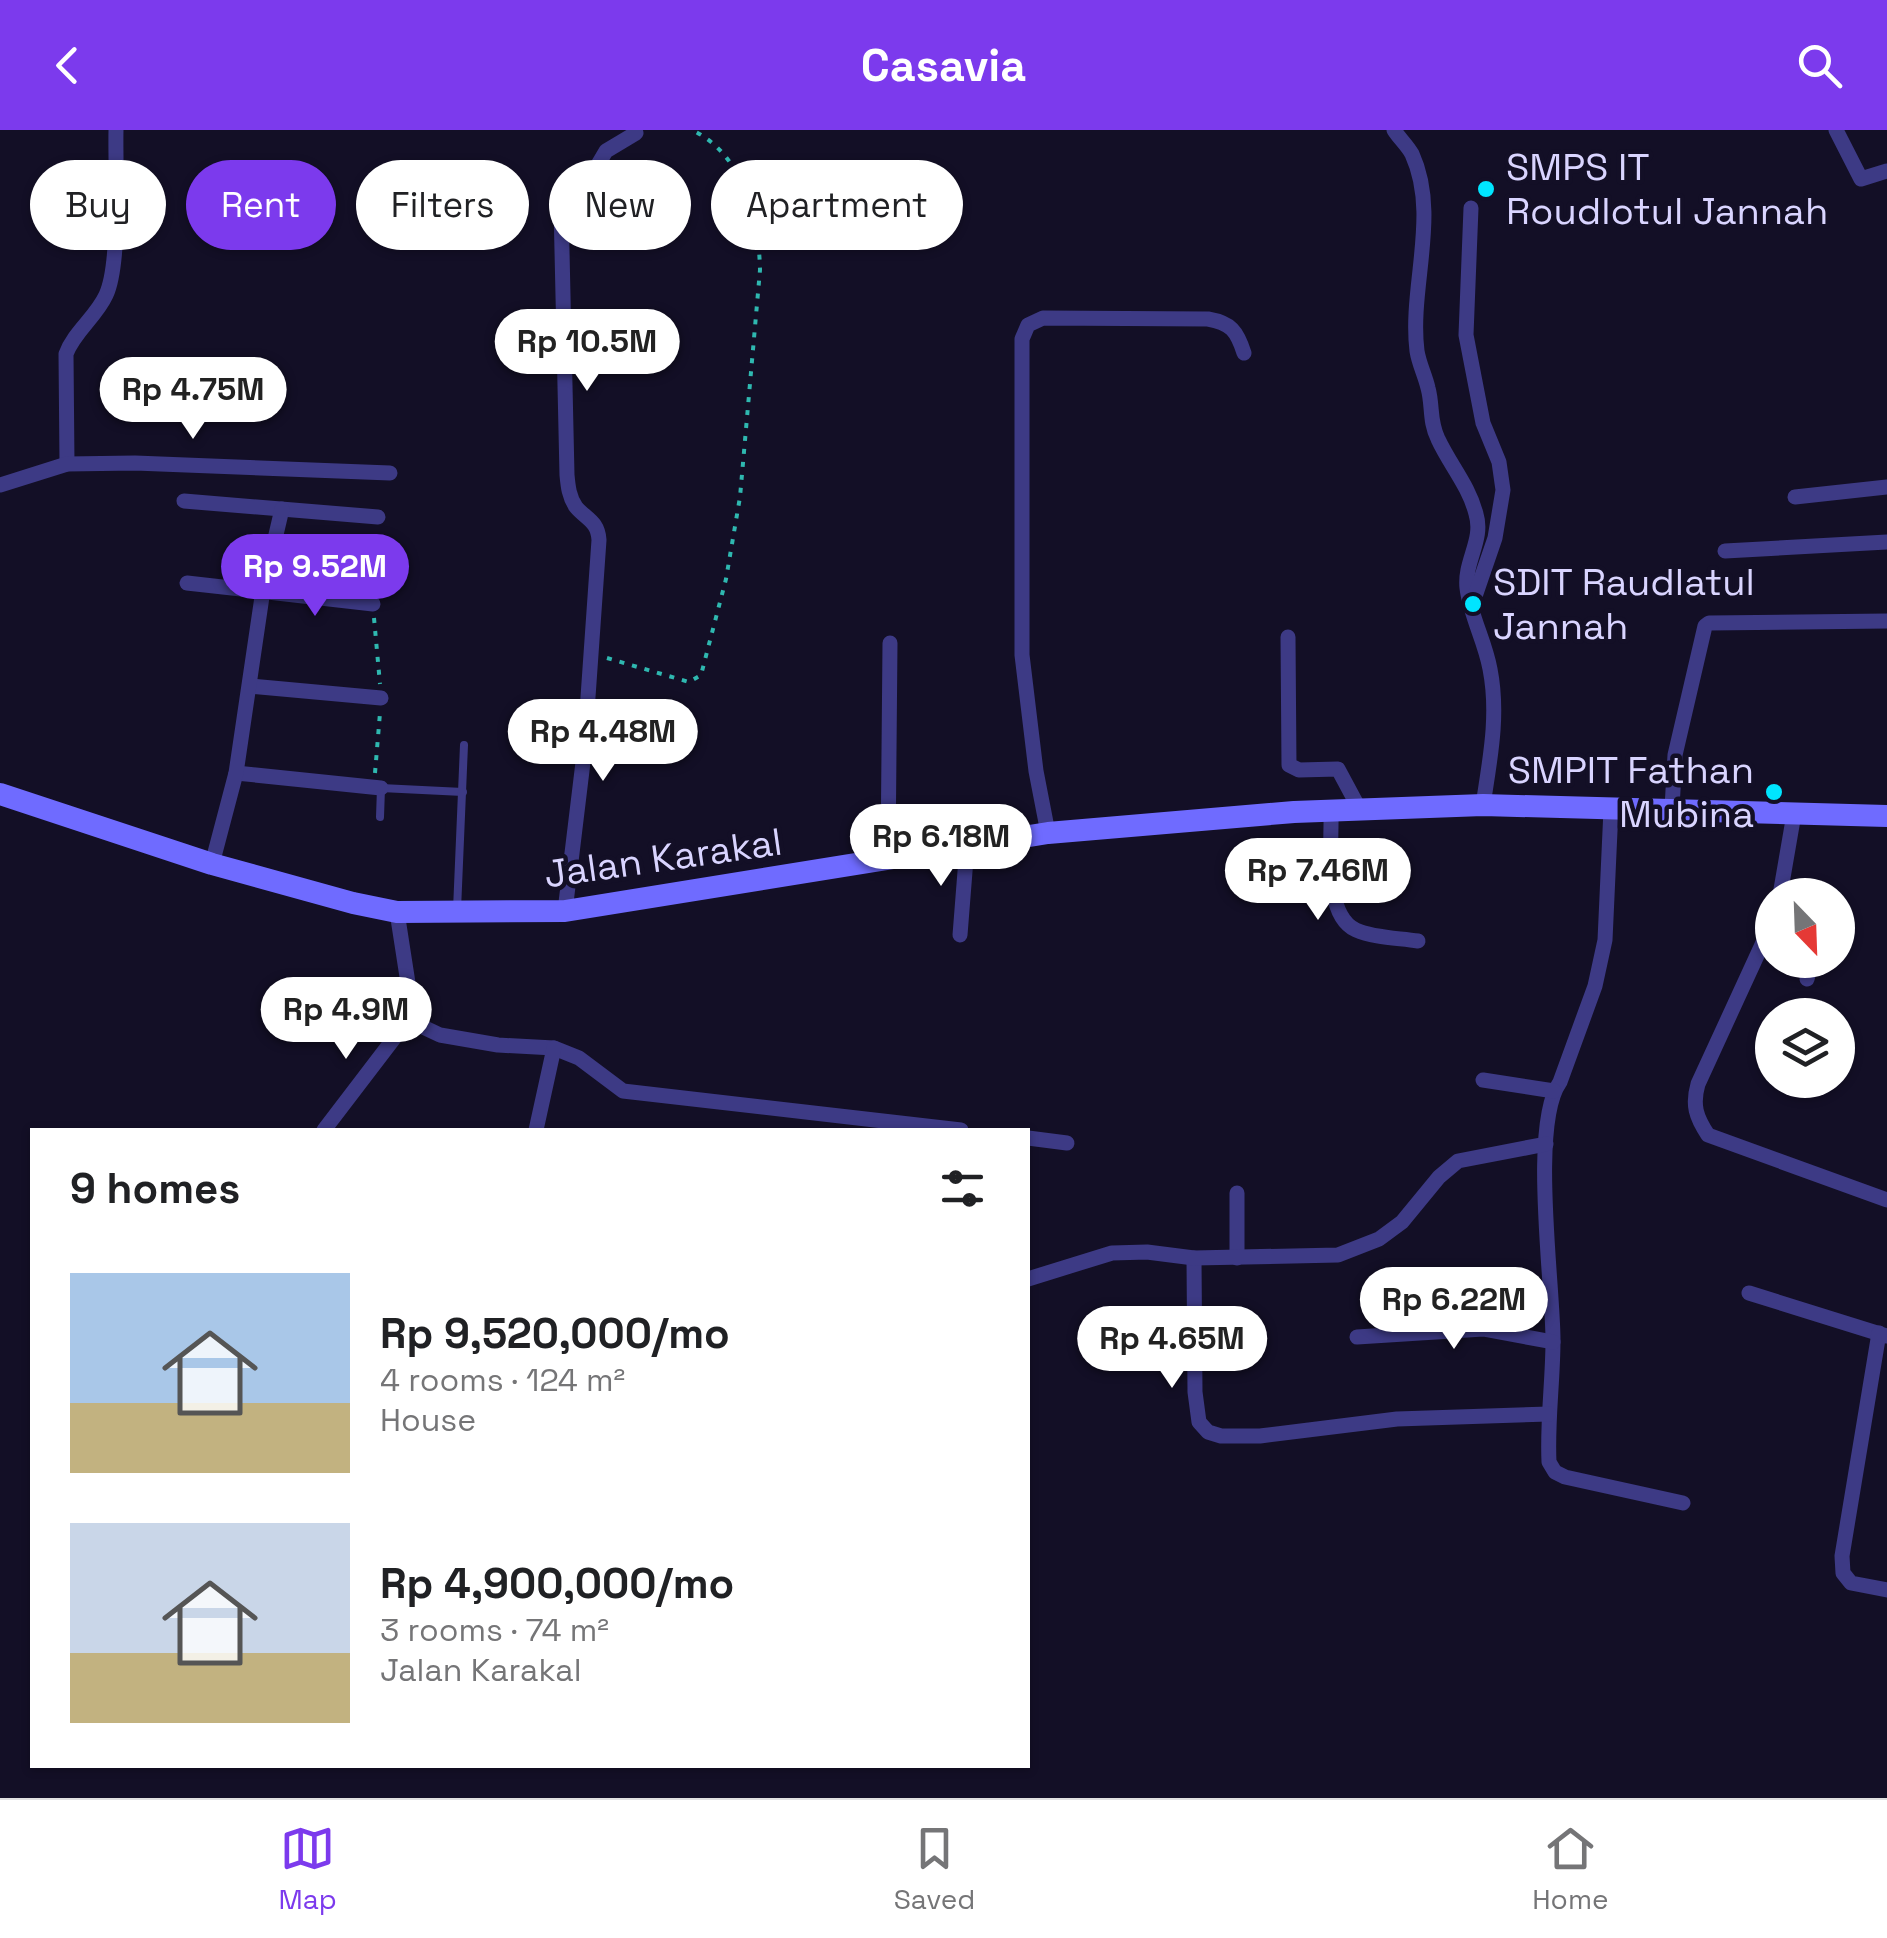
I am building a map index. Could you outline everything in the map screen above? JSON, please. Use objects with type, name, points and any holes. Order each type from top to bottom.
[{"type":"main road","name":"Jalan Karakal","points":[[0,794],[212,864],[397,912],[565,911],[1048,833],[1294,812],[1483,805],[1887,816]]},
{"type":"street","points":[[66,464],[66,354],[70,343],[98,310],[114,273],[116,130]]},
{"type":"street","points":[[1394,130],[1414,158],[1422,192],[1416,333],[1430,398],[1429,414],[1478,518],[1479,536],[1468,566],[1467,589],[1490,666],[1495,706],[1483,805]]},
{"type":"street","points":[[1836,130],[1861,179],[1887,172]]},
{"type":"street","points":[[565,911],[584,754],[598,530],[577,508],[569,494],[566,475],[561,206],[566,196],[586,184],[606,151],[636,133]]},
{"type":"street","points":[[1470,208],[1466,335],[1483,423],[1499,462],[1503,490],[1495,538],[1472,605]]},
{"type":"street","points":[[1048,833],[1022,655],[1022,339],[1028,325],[1043,318],[1208,319],[1227,323],[1238,335],[1244,353]]},
{"type":"street","points":[[0,487],[30,473],[66,464],[390,473]]},
{"type":"street","points":[[1794,497],[1887,487]]},
{"type":"street","points":[[184,501],[378,517]]},
{"type":"street","points":[[212,864],[236,773],[263,590],[282,508]]},
{"type":"street","points":[[1725,551],[1887,542]]},
{"type":"street","points":[[187,582],[373,604]]},
{"type":"street","points":[[1672,808],[1675,755],[1705,626],[1887,621]]},
{"type":"street","points":[[1288,637],[1289,766],[1299,770],[1338,769],[1360,810]]},
{"type":"street","points":[[888,860],[890,643]]},
{"type":"street","points":[[250,686],[381,698]]},
{"type":"street","points":[[236,773],[377,788]]},
{"type":"street","points":[[1611,809],[1605,940],[1595,986],[1554,1091],[1546,1144],[1544,1209],[1553,1342],[1549,1462],[1555,1472],[1683,1504]]},
{"type":"street","points":[[1331,812],[1335,909],[1344,924],[1360,932],[1418,941]]},
{"type":"street","points":[[1783,878],[1794,814]]},
{"type":"street","points":[[960,935],[968,846]]},
{"type":"street","points":[[326,1128],[408,1020],[410,996],[397,912]]},
{"type":"street","points":[[1755,962],[1698,1084],[1694,1099],[1696,1118],[1708,1135],[1887,1200]]},
{"type":"street","points":[[408,1020],[440,1035],[498,1045],[554,1048],[579,1058],[623,1091],[945,1128]]},
{"type":"street","points":[[536,1128],[554,1048]]},
{"type":"street","points":[[1483,1080],[1554,1091]]},
{"type":"street","points":[[1030,1138],[1066,1143]]},
{"type":"street","points":[[1030,1278],[1112,1254],[1146,1252],[1238,1258],[1338,1254],[1378,1239],[1402,1222],[1458,1162],[1546,1144]]},
{"type":"street","points":[[1238,1193],[1238,1258]]},
{"type":"street","points":[[1194,1258],[1195,1392],[1199,1422],[1208,1432],[1220,1436],[1260,1436],[1398,1419],[1549,1414]]},
{"type":"street","points":[[1749,1292],[1883,1335],[1842,1556],[1843,1573],[1851,1583],[1887,1590]]},
{"type":"street","points":[[1357,1337],[1483,1329],[1553,1342]]},
{"type":"lane","points":[[457,911],[464,745]]},
{"type":"lane","points":[[380,816],[377,788],[463,792]]},
{"type":"path","points":[[590,653],[688,682],[697,680],[726,580],[750,404],[759,232],[748,194],[728,161],[705,136],[692,130]]},
{"type":"path","points":[[373,604],[381,698],[377,788]]},
{"type":"place","name":"SMPS IT Roudlotul Jannah","points":[[1486,189]]},
{"type":"place","name":"SDIT Raudlatul Jannah","points":[[1473,604]]},
{"type":"place","name":"SMPIT Fathan Mubina","points":[[1774,792]]}]
